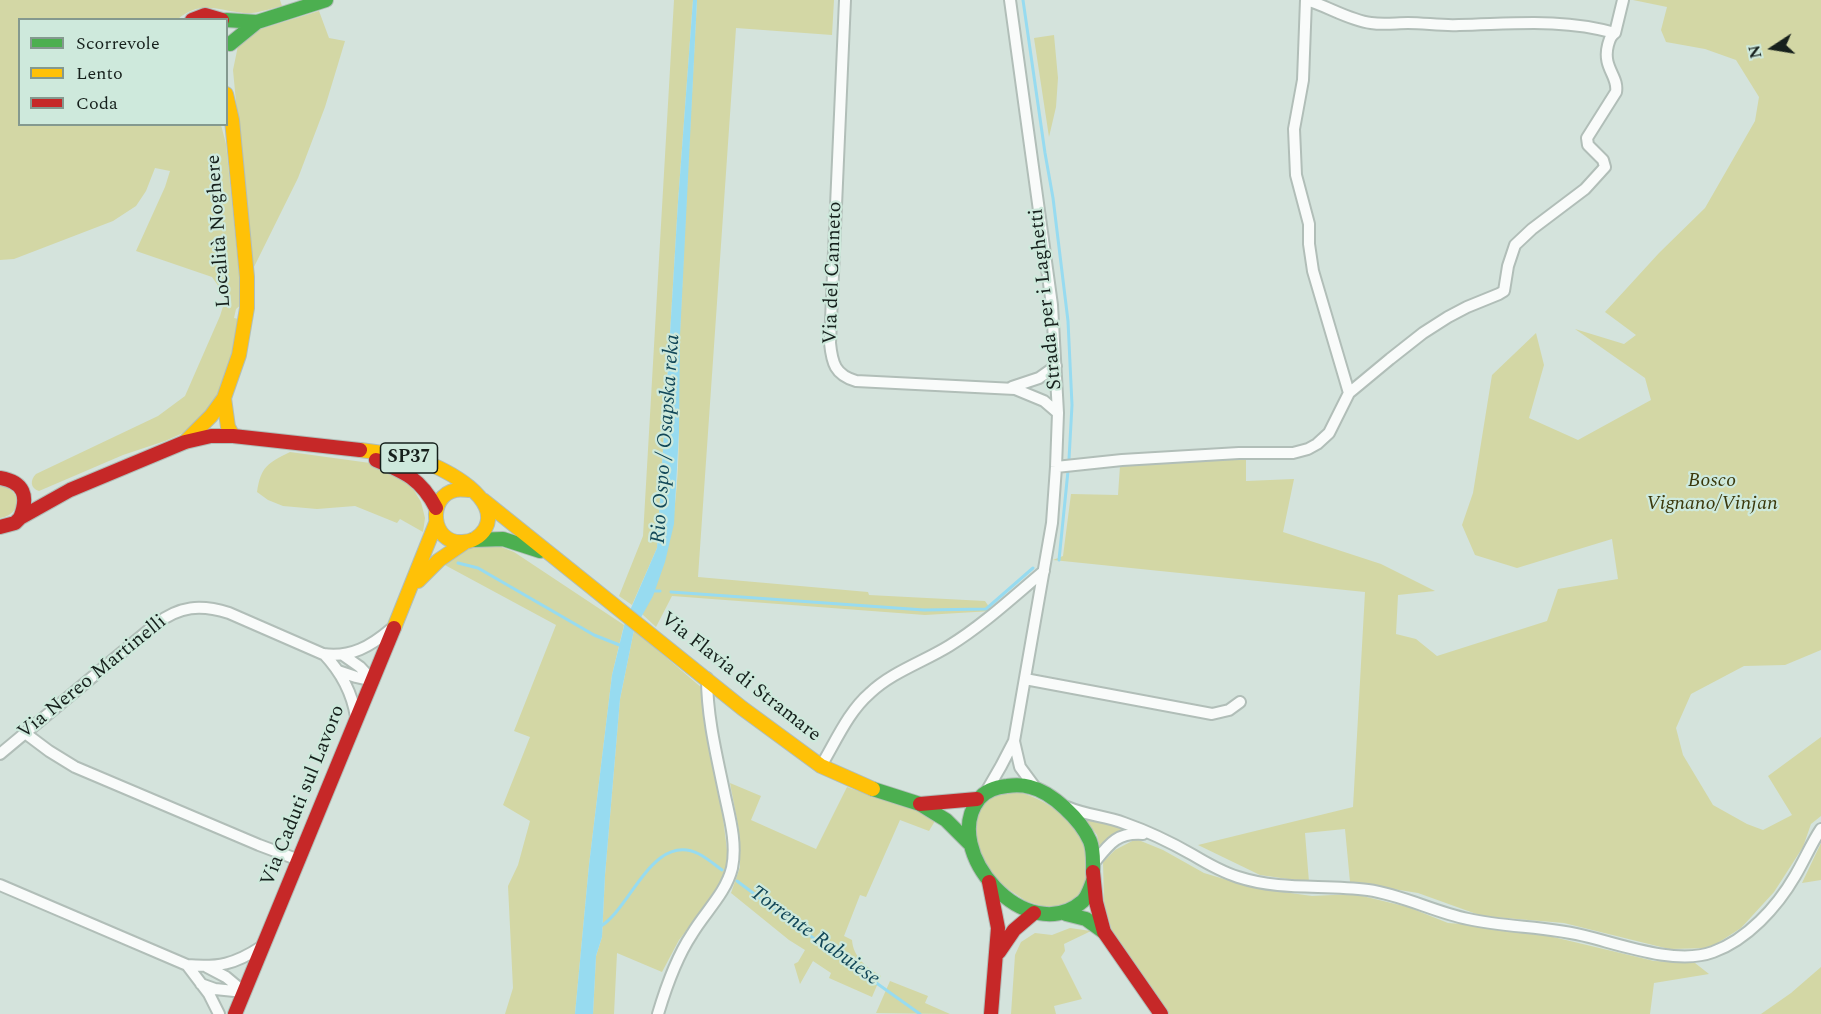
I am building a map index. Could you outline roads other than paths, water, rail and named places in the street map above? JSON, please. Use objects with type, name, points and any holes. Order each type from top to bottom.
[{"type":"main road","points":[[228,20],[257,22],[326,0]]},
{"type":"main road","points":[[197,18],[212,15],[218,18]]},
{"type":"main road","points":[[228,49],[257,22]]},
{"type":"main road","name":"Località Noghere","points":[[185,442],[211,416],[224,398],[238,355],[247,308],[245,254],[232,120],[228,103]]},
{"type":"main road","name":"Località Noghere","points":[[224,398],[228,427],[233,436]]},
{"type":"main road","name":"Via Flavia di Stramare","points":[[0,527],[15,523],[59,495],[185,442],[211,436],[233,436],[404,456],[448,473],[478,494],[742,708],[821,766],[871,788],[920,804],[946,820],[969,843]]},
{"type":"main road","name":"Via Flavia di Stramare","points":[[340,448],[405,471],[424,485],[436,508]]},
{"type":"main road","points":[[0,478],[14,482],[24,495],[26,503],[20,518]]},
{"type":"main road","name":"SP37","points":[[436,508],[440,500],[453,490],[470,490]]},
{"type":"main road","name":"Via Flavia di Stramare","points":[[24,495],[39,499],[59,495]]},
{"type":"main road","points":[[436,508],[436,523],[446,538],[455,542],[469,541],[481,534],[486,527],[488,508],[483,500]]},
{"type":"main road","name":"Via Caduti sul Lavoro","points":[[235,1014],[436,523]]},
{"type":"main road","name":"Via Flavia di Stramare","points":[[469,541],[502,539],[552,555]]},
{"type":"main road","name":"Via Caduti sul Lavoro","points":[[409,592],[436,561],[449,550],[469,541]]},
{"type":"main road","name":"Via Flavia di Stramare","points":[[920,804],[982,795],[1000,786],[1016,785],[1034,786],[1061,805],[1078,822],[1090,840],[1095,863],[1093,881],[1096,901],[1104,932],[1161,1014]]},
{"type":"main road","name":"Via Flavia di Stramare","points":[[982,795],[969,819],[969,843],[978,866],[989,882],[1010,902],[1034,913],[1066,914],[1086,920],[1104,932]]},
{"type":"main road","name":"Via Flavia di Stramare","points":[[1066,914],[1084,900],[1093,881]]},
{"type":"main road","points":[[989,882],[998,928],[991,1014]]},
{"type":"main road","points":[[996,958],[1016,926],[1034,913]]},
{"type":"street","name":"Via del Canneto","points":[[845,0],[830,343],[834,365],[839,373],[856,381],[1009,388],[1037,398],[1058,413]]},
{"type":"street","name":"Strada per i Laghetti","points":[[982,795],[1014,741],[1052,523],[1058,413],[1052,305],[1010,0]]},
{"type":"street","points":[[1349,393],[1313,271],[1309,224],[1296,175],[1294,129],[1303,80],[1306,0],[1358,20],[1373,23],[1449,25],[1554,22],[1576,24],[1616,33]]},
{"type":"street","points":[[1056,467],[1122,460],[1239,453],[1298,453],[1313,447],[1324,439],[1349,393],[1423,333],[1467,307],[1503,291],[1515,245],[1532,229],[1585,189],[1605,167],[1603,160],[1588,145],[1587,138],[1616,92],[1617,86],[1606,55],[1609,40],[1616,33],[1623,0]]},
{"type":"street","name":"Via del Canneto","points":[[1009,388],[1033,381],[1056,366]]},
{"type":"street","points":[[821,766],[850,715],[869,693],[886,680],[962,637],[1044,572]]},
{"type":"street","name":"Via Nereo Martinelli","points":[[0,754],[156,624],[183,609],[213,608],[323,654],[343,656],[368,646],[396,624]]},
{"type":"street","name":"Via Nereo Martinelli","points":[[323,654],[338,671],[350,694],[356,721]]},
{"type":"street","points":[[343,656],[360,667],[373,681]]},
{"type":"street","points":[[338,671],[373,681]]},
{"type":"street","points":[[658,1014],[685,945],[725,886],[733,859],[732,831],[713,736],[707,678]]},
{"type":"street","points":[[1025,679],[1212,714],[1229,710],[1240,702]]},
{"type":"street","points":[[25,734],[75,767],[299,860]]},
{"type":"street","name":"Strada per i Laghetti","points":[[1014,741],[1020,767],[1034,786]]},
{"type":"street","points":[[1061,805],[1079,813],[1123,822],[1193,855],[1218,870],[1268,885],[1346,888],[1378,892],[1402,897],[1467,919],[1553,929],[1643,950],[1692,957],[1713,953],[1726,947],[1762,918],[1790,883],[1821,829]]},
{"type":"street","points":[[1095,863],[1108,845],[1119,836],[1132,833],[1152,835]]},
{"type":"street","points":[[0,885],[187,965],[206,967],[225,965],[242,959],[263,946]]},
{"type":"street","points":[[187,965],[219,1014]]},
{"type":"street","points":[[206,967],[226,977],[244,992]]},
{"type":"street","points":[[201,984],[215,989],[244,992]]},
{"type":"water","name":"Rio Ospo / Osapska reka","points":[[693,0],[697,0],[680,336],[679,431],[674,524],[665,562],[653,596],[634,630],[620,699],[602,937],[596,956],[593,1014],[575,1014],[589,865],[612,675],[625,622],[657,548]]},
{"type":"waterway","points":[[1023,0],[1053,198],[1068,321],[1072,405],[1069,459]]},
{"type":"waterway","points":[[1059,560],[1068,471]]},
{"type":"waterway","points":[[458,563],[478,568],[594,635],[622,646]]},
{"type":"waterway","points":[[671,592],[924,610],[986,609],[1033,568]]},
{"type":"waterway","points":[[652,591],[660,591]]},
{"type":"waterway","name":"Torrente Rabuiese","points":[[601,926],[612,917],[644,875],[668,853],[683,850],[699,854],[722,870]]},
{"type":"waterway","name":"Torrente Rabuiese","points":[[737,881],[920,1014]]},
{"type":"park label","name":"Bosco Vignano/Vinjan","points":[[1712,494]]}]
